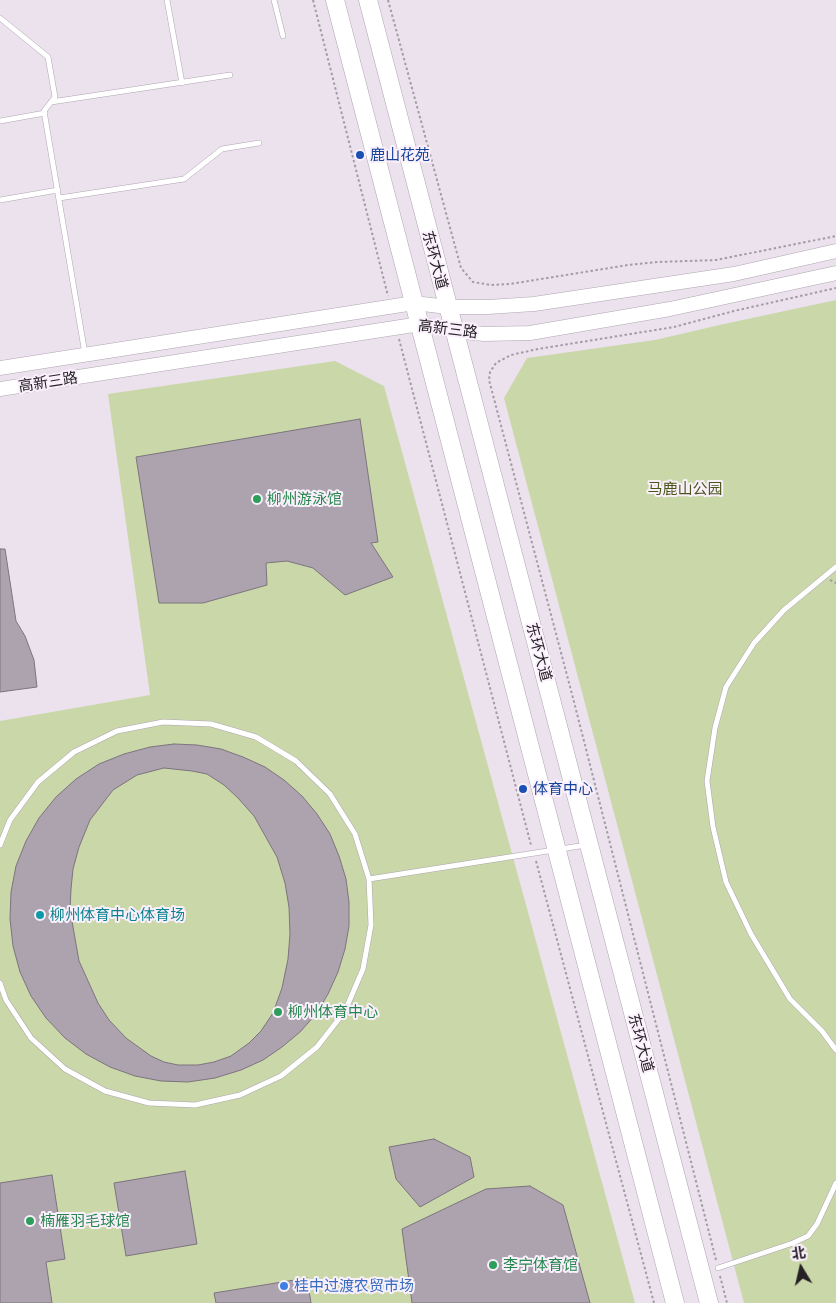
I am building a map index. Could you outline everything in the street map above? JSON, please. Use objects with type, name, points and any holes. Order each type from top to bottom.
[{"type":"highway","name":"东环大道","points":[[335,0],[675,1303]]},
{"type":"highway","name":"东环大道","points":[[368,0],[709,1303]]},
{"type":"main road","name":"高新三路","points":[[0,368],[414,303],[448,307],[509,306],[544,302],[734,274],[836,252]]},
{"type":"main road","name":"高新三路","points":[[0,389],[420,324],[455,331],[484,334],[530,333],[670,309],[836,273]]},
{"type":"lane","points":[[167,0],[182,83]]},
{"type":"lane","points":[[274,0],[283,36]]},
{"type":"lane","points":[[0,18],[48,56],[55,97],[44,111],[85,355]]},
{"type":"lane","points":[[51,102],[230,76]]},
{"type":"lane","points":[[0,121],[45,113]]},
{"type":"lane","points":[[59,198],[184,179],[222,149],[258,142]]},
{"type":"lane","points":[[0,200],[58,190]]},
{"type":"lane","points":[[836,567],[778,617],[754,643],[726,686],[715,728],[707,781],[713,827],[726,882],[751,934],[790,999],[822,1031],[836,1050]]},
{"type":"lane","points":[[0,845],[10,820],[38,782],[74,752],[117,732],[163,722],[211,724],[256,737],[296,761],[330,794],[355,834],[368,879],[371,925],[363,969],[344,1011],[317,1047],[281,1076],[240,1096],[195,1105],[149,1103],[105,1091],[65,1068],[31,1038],[6,1000],[0,983]]},
{"type":"lane","points":[[368,879],[589,844]]},
{"type":"lane","points":[[718,1268],[793,1243],[808,1236],[817,1224],[836,1183]]},
{"type":"path","points":[[313,0],[391,306]]},
{"type":"path","points":[[388,0],[461,268],[473,282],[491,285],[510,284],[628,264],[716,260],[836,236]]},
{"type":"path","points":[[728,1303],[489,380],[490,372],[496,363],[511,355],[674,327],[734,311],[836,288]]},
{"type":"path","points":[[396,328],[654,1303]]},
{"type":"green space","name":"马鹿山公园","points":[[836,300],[836,1303],[744,1303],[504,398],[527,358],[655,340]]},
{"type":"green space","name":"柳州体育中心","points":[[335,361],[384,386],[635,1303],[0,1303],[0,721],[150,695],[108,394]]},
{"type":"building","name":"柳州游泳馆","points":[[360,419],[378,542],[371,543],[393,577],[345,595],[313,568],[287,561],[266,563],[267,585],[203,603],[159,603],[136,457]]},
{"type":"building","points":[[0,549],[5,549],[16,621],[25,636],[34,660],[37,687],[0,692]]},
{"type":"building","name":"柳州体育中心体育场","points":[[174,744],[221,749],[265,767],[302,796],[317,814],[330,834],[346,879],[349,902],[349,926],[345,949],[338,972],[316,1014],[300,1032],[263,1060],[241,1070],[215,1078],[188,1082],[161,1081],[135,1076],[110,1067],[86,1054],[65,1038],[46,1018],[31,996],[20,972],[13,946],[10,919],[11,892],[16,866],[26,841],[39,818],[56,797],[76,779],[99,764],[124,754],[150,747]],"holes":[[[164,768],[207,774],[224,785],[254,816],[277,857],[285,883],[289,907],[290,934],[288,959],[282,988],[273,1013],[261,1031],[249,1043],[231,1056],[198,1065],[178,1065],[164,1062],[151,1056],[126,1038],[109,1020],[98,1003],[79,961],[70,910],[73,869],[79,847],[90,820],[113,790],[137,775]]]},
{"type":"building","points":[[434,1139],[470,1157],[474,1177],[420,1207],[396,1179],[389,1147]]},
{"type":"building","points":[[185,1171],[197,1244],[126,1256],[114,1183]]},
{"type":"building","name":"楠雁羽毛球馆","points":[[52,1175],[65,1259],[46,1262],[52,1303],[0,1303],[0,1183]]},
{"type":"building","name":"李宁体育馆","points":[[530,1186],[563,1205],[590,1303],[412,1303],[402,1229],[486,1189]]},
{"type":"building","name":"桂中过渡农贸市场","points":[[307,1278],[311,1303],[216,1303],[214,1293]]},
{"type":"place","name":"鹿山花苑","points":[[360,155]]},
{"type":"place","name":"柳州游泳馆","points":[[257,499]]},
{"type":"place","name":"体育中心","points":[[523,789]]},
{"type":"place","name":"柳州体育中心体育场","points":[[40,915]]},
{"type":"place","name":"柳州体育中心","points":[[278,1012]]},
{"type":"place","name":"楠雁羽毛球馆","points":[[30,1221]]},
{"type":"place","name":"李宁体育馆","points":[[493,1265]]},
{"type":"place","name":"桂中过渡农贸市场","points":[[284,1286]]}]
